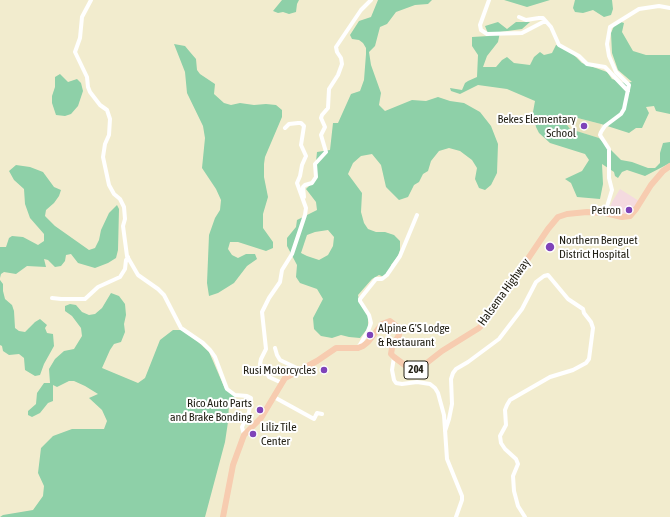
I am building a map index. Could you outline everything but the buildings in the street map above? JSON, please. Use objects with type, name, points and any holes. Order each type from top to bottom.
[{"type":"highway","name":"Halsema Highway","points":[[394,357],[406,366],[415,370],[433,360],[442,351],[479,328],[486,321],[548,229],[558,217],[568,214],[587,212],[604,213],[622,217],[630,216],[651,185],[663,171],[670,166]]},
{"type":"highway","name":"204","points":[[358,348],[366,344],[382,324],[390,321],[399,328],[399,335],[391,350],[394,357]]},
{"type":"highway","points":[[223,517],[233,465],[244,435],[262,418],[285,378],[317,361],[336,348],[358,348]]},
{"type":"street","points":[[91,0],[82,17],[80,38],[75,52],[87,77],[90,92],[100,105],[107,110],[110,119],[109,135],[105,144],[103,158],[109,185],[114,194],[120,199],[124,207],[125,219],[123,226],[128,257],[138,275],[164,295],[181,328],[203,343],[210,350],[215,357],[227,389],[234,395],[247,396],[250,398],[249,412],[242,427],[244,435]]},
{"type":"street","points":[[304,201],[303,187],[312,183],[316,177],[317,174],[315,164],[326,152],[322,135],[325,127],[321,118],[328,108],[329,89],[338,75],[342,64],[336,46],[361,10],[371,0]]},
{"type":"street","points":[[489,0],[480,25],[481,30],[487,34],[522,33],[545,21]]},
{"type":"street","points":[[604,213],[612,190],[609,149],[600,135],[602,129],[621,114],[624,109],[629,85],[616,72],[609,56],[607,44],[610,27],[639,9],[659,6],[670,8]]},
{"type":"street","points":[[519,17],[526,20],[541,18],[551,27],[559,45],[579,56],[587,64],[605,67],[628,91]]},
{"type":"street","points":[[282,383],[270,377],[260,364],[266,349],[262,312],[268,298],[279,284],[282,270],[292,254],[306,208],[297,182],[306,156],[301,145],[304,126],[301,123],[298,123],[289,124],[285,128]]},
{"type":"street","points":[[358,348],[371,323],[369,315],[360,299],[376,279],[383,278],[387,275],[400,256],[417,216]]},
{"type":"street","points":[[52,298],[85,299],[98,287],[120,277],[125,269],[126,260],[128,257]]},
{"type":"street","points":[[444,431],[449,419],[452,404],[451,379],[453,373],[456,369],[499,339],[522,309],[536,282],[548,275],[568,299],[583,309],[593,328],[589,359],[586,363],[573,370],[544,380],[510,400],[505,410],[506,425],[500,438],[503,446],[513,456],[518,464],[513,476],[514,491],[518,506],[524,517]]},
{"type":"street","points":[[275,348],[280,360],[301,370]]},
{"type":"street","points":[[394,357],[392,370],[396,383],[430,384],[435,388],[441,401],[444,415],[447,459],[462,496],[456,517]]},
{"type":"street","points":[[274,397],[319,421]]},
{"type":"street","points":[[314,419],[317,413],[322,414]]},
{"type":"shaded area","name":"Bekes Elementary School","points":[[565,115],[601,124],[599,138],[569,129],[564,121]]},
{"type":"shaded area","points":[[620,189],[639,201],[632,213],[625,216],[608,212]]},
{"type":"green space","points":[[282,0],[299,0],[296,12],[289,14],[273,11]]},
{"type":"green space","points":[[378,0],[432,0],[428,4],[415,5],[396,12],[387,24],[380,27],[375,46],[369,52],[371,65],[381,93],[379,105],[385,111],[412,100],[426,101],[438,97],[464,103],[480,112],[491,126],[498,144],[497,173],[491,185],[485,190],[479,188],[475,179],[477,168],[472,160],[460,151],[449,148],[439,151],[431,161],[428,171],[423,174],[419,182],[414,185],[408,197],[399,200],[386,187],[381,165],[372,154],[361,156],[353,163],[348,174],[362,193],[361,212],[364,223],[368,229],[394,235],[400,241],[400,250],[398,256],[391,265],[390,274],[384,277],[379,275],[372,279],[358,295],[359,300],[368,315],[368,328],[360,338],[341,335],[332,338],[321,336],[314,329],[313,318],[323,299],[317,289],[300,283],[296,277],[297,265],[287,246],[287,238],[296,227],[297,220],[317,210],[316,202],[306,189],[314,181],[317,152],[330,150],[333,123],[338,123],[351,94],[360,91],[364,80],[366,48],[363,43],[359,40],[352,39],[350,35],[359,21],[371,17]],"holes":[[[328,230],[334,237],[333,246],[328,255],[319,260],[301,253],[307,235]]]},
{"type":"green space","points":[[504,0],[550,0],[527,7]]},
{"type":"green space","points":[[575,0],[612,0],[613,9],[611,15],[604,17],[593,10],[583,13],[575,12],[573,8]]},
{"type":"green space","points":[[498,22],[507,29],[516,22],[530,22],[522,29],[500,32],[498,42],[487,56],[483,67],[496,67],[507,57],[514,63],[530,65],[534,57],[540,52],[544,55],[552,53],[556,45],[563,47],[582,63],[607,72],[612,79],[625,83],[632,82],[618,70],[612,53],[611,33],[614,26],[621,22],[624,23],[622,32],[633,51],[646,55],[670,55],[670,114],[656,111],[654,106],[646,107],[649,113],[642,128],[636,128],[629,133],[566,115],[564,121],[570,129],[599,138],[621,160],[632,162],[648,168],[655,168],[660,163],[660,153],[663,143],[670,142],[670,163],[645,176],[627,170],[622,172],[618,178],[615,176],[614,172],[602,164],[603,184],[600,199],[577,197],[571,183],[565,179],[582,171],[589,160],[585,154],[550,143],[539,133],[536,127],[533,112],[535,101],[507,89],[478,85],[460,94],[451,91],[450,88],[462,90],[465,83],[477,77],[478,55],[472,46],[472,37],[489,36],[485,26]]},
{"type":"green space","points":[[174,44],[185,46],[196,59],[197,70],[200,74],[215,84],[214,94],[224,103],[231,105],[240,103],[254,105],[276,105],[282,110],[282,117],[265,157],[264,164],[264,177],[268,197],[263,214],[263,228],[273,242],[273,248],[266,251],[238,242],[230,242],[228,249],[232,255],[238,258],[246,254],[255,254],[257,259],[247,266],[234,283],[218,293],[209,296],[207,283],[209,235],[215,218],[220,210],[221,200],[216,189],[202,168],[205,138],[203,126],[187,93],[185,72]]},
{"type":"green space","points":[[60,74],[68,82],[77,79],[81,83],[83,91],[78,106],[71,114],[65,116],[56,115],[52,103],[55,77]]},
{"type":"green space","points":[[16,165],[30,167],[43,172],[54,187],[61,190],[54,203],[46,210],[45,216],[55,226],[89,250],[95,248],[109,213],[117,205],[119,209],[118,250],[116,258],[95,268],[78,263],[71,254],[66,255],[65,261],[61,266],[55,267],[48,260],[44,259],[46,267],[27,266],[16,274],[4,272],[1,274],[0,278],[0,247],[6,247],[9,238],[12,236],[23,237],[38,245],[44,241],[44,234],[30,218],[25,204],[24,189],[14,180],[9,171]]},
{"type":"green space","points":[[0,280],[3,284],[5,299],[12,305],[14,311],[15,328],[19,331],[25,332],[40,319],[47,325],[45,328],[47,333],[53,334],[54,346],[40,375],[35,376],[25,370],[24,358],[19,354],[9,355],[3,351],[2,346],[0,345]]},
{"type":"green space","points":[[111,293],[119,296],[125,304],[125,332],[121,342],[114,344],[110,350],[102,368],[138,383],[145,378],[160,340],[173,330],[182,330],[195,339],[209,352],[225,389],[235,397],[236,405],[229,404],[225,442],[205,517],[0,517],[3,515],[33,510],[43,496],[44,486],[38,473],[41,448],[53,436],[72,429],[104,429],[107,421],[102,410],[89,398],[98,394],[74,381],[69,381],[57,387],[53,385],[53,401],[48,403],[40,413],[32,417],[28,415],[28,411],[36,404],[37,393],[44,383],[50,383],[49,369],[55,359],[64,351],[74,349],[82,336],[81,328],[72,316],[65,311],[65,306],[70,304],[76,305],[82,312],[89,315],[95,314],[102,308]]},
{"type":"place","name":"Bekes Elementary School","points":[[584,126]]},
{"type":"place","name":"Petron","points":[[629,210]]},
{"type":"place","name":"Northern Benguet District Hospital","points":[[550,247]]},
{"type":"place","name":"Alpine G'S Lodge & Restaurant","points":[[370,335]]},
{"type":"place","name":"Rusi Motorcycles","points":[[324,370]]},
{"type":"place","name":"Rico Auto Parts and Brake Bonding","points":[[260,410]]},
{"type":"place","name":"Liliz Tile Center","points":[[253,434]]}]
